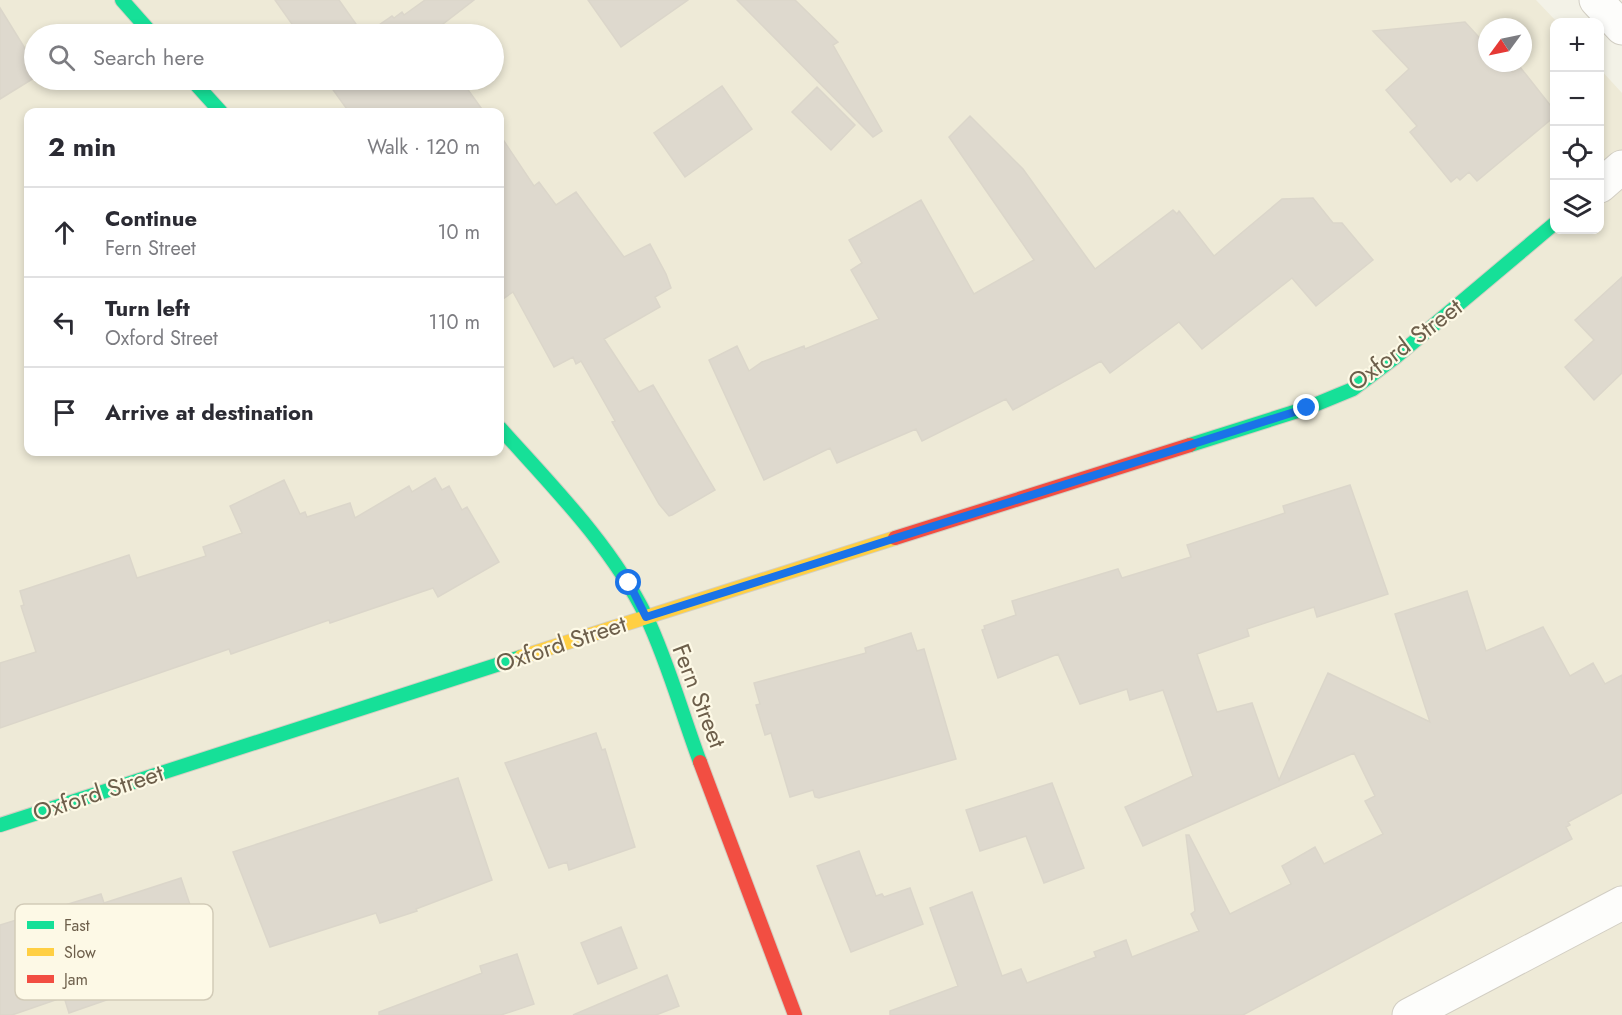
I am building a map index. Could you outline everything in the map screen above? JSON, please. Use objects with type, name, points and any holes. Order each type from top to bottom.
[{"type":"street","points":[[122,0],[143,24]]},
{"type":"street","points":[[1596,0],[1622,28]]},
{"type":"street","points":[[201,90],[217,108]]},
{"type":"street","points":[[1604,182],[1622,167]]},
{"type":"street","name":"Oxford Street","points":[[0,825],[646,617],[1307,408],[1344,393],[1397,356],[1550,227]]},
{"type":"street","name":"Fern Street","points":[[504,433],[593,534],[629,583],[646,617],[795,1015]]},
{"type":"street","points":[[1409,1015],[1622,903]]},
{"type":"shaded area","points":[[0,0],[1536,0],[1553,18],[1550,18],[1550,234],[1604,234],[1604,73],[1622,93],[1622,1015],[0,1015]]},
{"type":"building","points":[[275,0],[339,0],[356,24],[292,24]]},
{"type":"building","points":[[425,0],[474,0],[443,24],[380,24],[402,12],[404,15]]},
{"type":"building","points":[[588,0],[688,0],[621,47]]},
{"type":"building","points":[[737,0],[795,0],[838,42],[833,45],[882,131],[873,137]]},
{"type":"building","points":[[0,8],[24,47],[24,84],[0,99]]},
{"type":"building","points":[[1465,22],[1478,36],[1478,72],[1524,72],[1550,105],[1550,120],[1477,181],[1469,172],[1460,180],[1457,177],[1451,182],[1410,132],[1417,126],[1386,90],[1409,69],[1373,31]]},
{"type":"building","points":[[722,86],[752,129],[685,177],[654,133]]},
{"type":"building","points":[[817,87],[855,125],[831,150],[792,112]]},
{"type":"building","points":[[333,90],[468,90],[481,108],[346,108]]},
{"type":"building","points":[[970,116],[1023,169],[1095,269],[1173,210],[1177,214],[1179,211],[1214,256],[1282,199],[1313,198],[1333,223],[1342,223],[1373,260],[1316,306],[1292,278],[1202,349],[1179,322],[1110,373],[1101,361],[1013,410],[1006,399],[922,441],[916,429],[837,463],[830,448],[764,480],[709,360],[737,346],[749,371],[762,362],[804,346],[805,349],[879,319],[851,270],[862,263],[849,240],[921,200],[974,294],[1034,260],[949,137]]},
{"type":"building","points":[[504,141],[534,186],[539,182],[556,205],[576,192],[624,257],[650,244],[671,288],[655,297],[660,307],[604,339],[639,392],[653,385],[715,490],[669,516],[659,504],[612,422],[615,421],[581,361],[576,364],[573,357],[554,367],[513,292],[504,298]]},
{"type":"building","points":[[1622,277],[1622,373],[1594,400],[1565,367],[1594,340],[1575,320]]},
{"type":"building","points":[[435,478],[442,490],[449,486],[462,510],[467,507],[499,562],[438,597],[433,588],[330,623],[329,620],[231,654],[229,649],[0,728],[0,663],[36,652],[21,606],[24,605],[20,591],[129,555],[137,578],[206,556],[203,547],[242,533],[230,506],[284,480],[300,514],[305,512],[307,517],[350,503],[355,518],[409,486],[412,492]]},
{"type":"building","points":[[1350,485],[1388,594],[1317,617],[1314,607],[1247,629],[1249,636],[1197,654],[1217,712],[1252,703],[1279,780],[1328,673],[1430,722],[1395,614],[1467,591],[1486,651],[1543,627],[1570,676],[1593,663],[1605,684],[1622,675],[1622,793],[1568,822],[1570,825],[1566,827],[1572,839],[1243,1015],[890,1015],[890,1011],[958,986],[930,908],[972,892],[1002,976],[1021,969],[1027,983],[1096,957],[1094,952],[1126,940],[1132,957],[1199,931],[1191,914],[1195,911],[1186,835],[1189,835],[1230,914],[1291,884],[1282,866],[1315,847],[1324,864],[1383,834],[1365,801],[1375,796],[1354,753],[1143,846],[1125,807],[1193,776],[1163,690],[1130,700],[1127,689],[1080,704],[1058,654],[998,678],[982,630],[985,629],[984,626],[1016,615],[1012,601],[1118,569],[1122,578],[1191,557],[1187,545],[1285,513],[1283,506]]},
{"type":"building","points":[[911,633],[917,651],[924,649],[956,759],[819,798],[815,797],[813,790],[790,797],[771,733],[765,735],[756,705],[760,704],[754,683],[866,653],[865,648]]},
{"type":"building","points":[[596,733],[602,750],[605,749],[635,847],[569,870],[567,862],[549,868],[505,763]]},
{"type":"building","points":[[458,778],[492,880],[416,909],[417,911],[380,923],[376,913],[270,947],[233,852]]},
{"type":"building","points":[[1052,783],[1084,868],[1044,883],[1026,836],[980,851],[966,810]]},
{"type":"building","points":[[859,851],[876,896],[882,894],[884,897],[910,888],[923,924],[851,952],[817,866]]},
{"type":"building","points":[[181,878],[190,904],[68,904],[101,894],[104,903]]},
{"type":"building","points":[[15,920],[15,1000],[55,1000],[12,1015],[0,1015],[0,925]]},
{"type":"building","points":[[621,927],[637,968],[598,984],[581,943]]},
{"type":"building","points":[[517,954],[534,1004],[501,1015],[379,1015],[379,1012],[482,973],[480,966]]},
{"type":"building","points":[[667,975],[679,1006],[656,1015],[573,1015]]},
{"type":"building","points":[[65,1000],[106,1000],[69,1013]]},
{"type":"traffic: fast","points":[[122,0],[143,24]]},
{"type":"traffic: fast","points":[[201,90],[217,108]]},
{"type":"traffic: fast","points":[[1190,445],[1307,408],[1353,389],[1397,356],[1550,227]]},
{"type":"traffic: fast","points":[[504,432],[579,517],[632,590],[661,651],[700,762]]},
{"type":"traffic: fast","points":[[0,825],[521,657]]},
{"type":"traffic: slow","points":[[521,657],[895,538]]},
{"type":"traffic: jam","points":[[895,538],[1190,445]]},
{"type":"traffic: jam","points":[[700,762],[795,1015]]},
{"type":"route","points":[[629,583],[646,617],[1307,408]]}]
